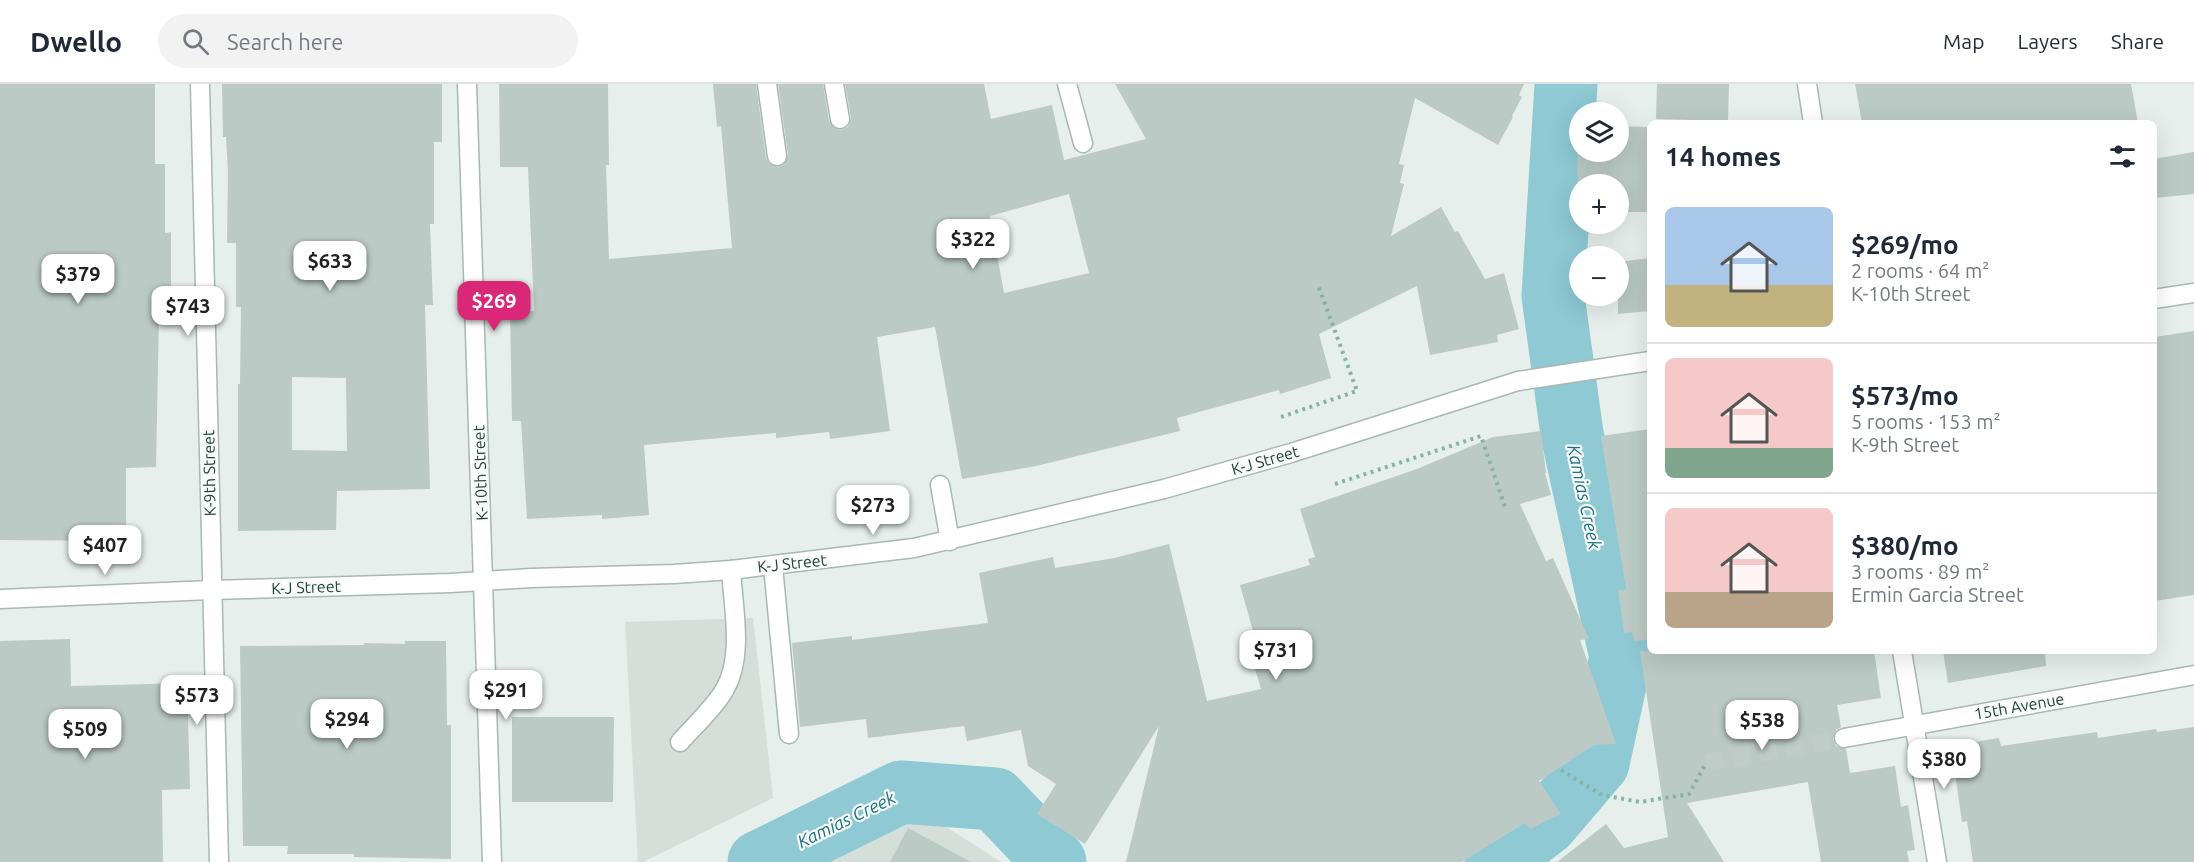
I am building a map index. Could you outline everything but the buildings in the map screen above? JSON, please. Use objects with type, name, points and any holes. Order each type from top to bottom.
[{"type":"street","name":"K-9th Street","points":[[200,84],[219,862]]},
{"type":"street","name":"K-10th Street","points":[[467,84],[492,862]]},
{"type":"street","points":[[767,84],[777,156]]},
{"type":"street","points":[[834,84],[840,119]]},
{"type":"street","points":[[1068,84],[1083,143]]},
{"type":"street","points":[[1807,84],[1813,120]]},
{"type":"street","points":[[2157,299],[2194,293]]},
{"type":"street","name":"K-J Street","points":[[0,599],[731,570],[914,549],[1164,489],[1292,453],[1518,381],[1647,362]]},
{"type":"street","points":[[940,485],[950,541]]},
{"type":"street","points":[[773,566],[789,734]]},
{"type":"street","points":[[680,742],[725,690],[734,667],[736,645],[731,570]]},
{"type":"street","points":[[1903,654],[1937,862]]},
{"type":"street","name":"15th Avenue","points":[[1844,738],[2194,675]]},
{"type":"path","points":[[1281,417],[1357,391],[1318,285]]},
{"type":"path","points":[[1290,414],[1293,422]]},
{"type":"path","points":[[1335,484],[1481,436],[1505,507]]},
{"type":"path","points":[[1561,770],[1602,795],[1640,802],[1689,794],[1706,763]]},
{"type":"shaded area","points":[[753,618],[773,798],[643,862],[638,862],[625,622]]},
{"type":"shaded area","points":[[907,802],[1001,862],[808,862]]},
{"type":"waterway","name":"Kamias Creek","points":[[1496,862],[1546,824],[1598,763],[1621,657],[1572,434],[1553,296],[1566,84]]},
{"type":"waterway","name":"Kamias Creek","points":[[759,862],[901,792],[995,799],[1055,862]]},
{"type":"tunnel","points":[[1706,763],[1844,738]]}]
